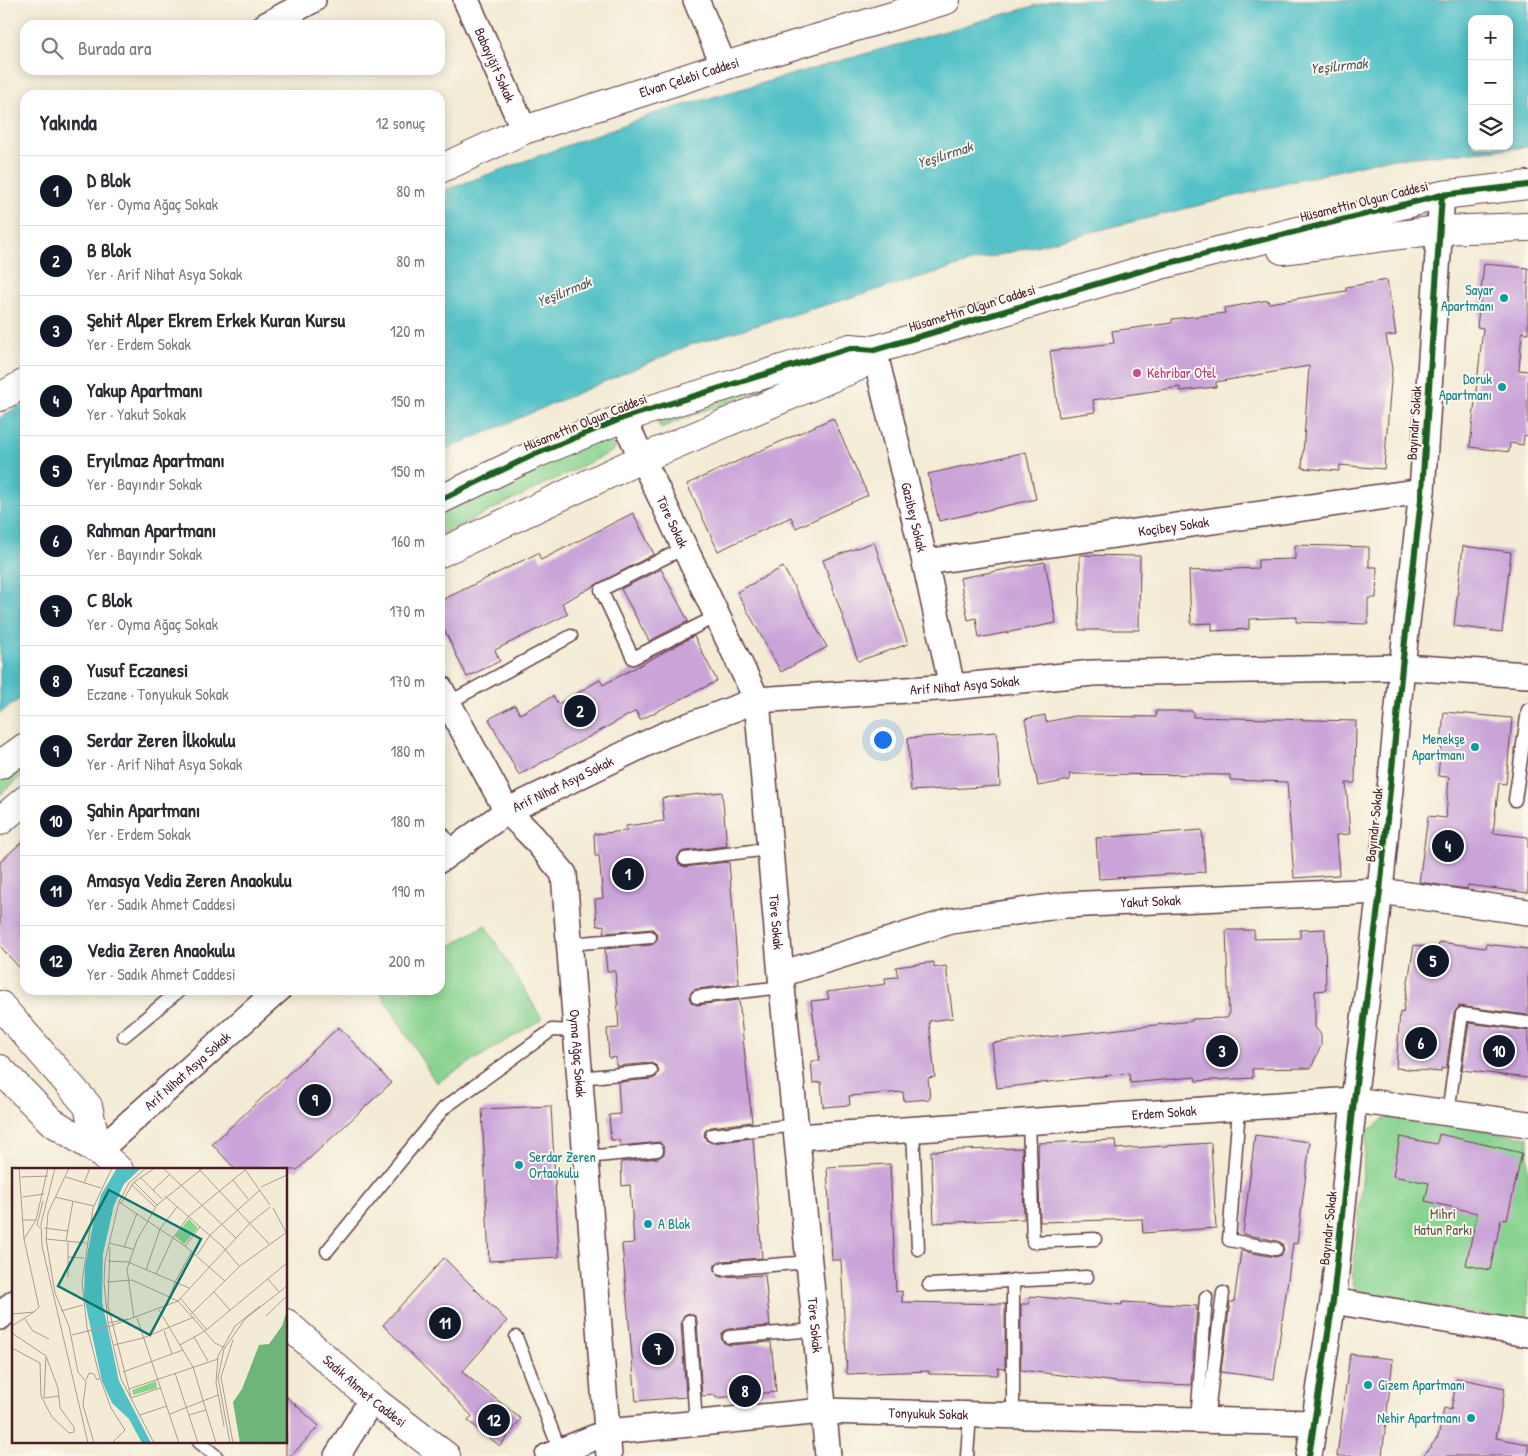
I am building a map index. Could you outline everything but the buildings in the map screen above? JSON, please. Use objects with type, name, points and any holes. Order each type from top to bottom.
[{"type":"street","points":[[275,20],[313,0]]},
{"type":"street","name":"Babayiğit Sokak","points":[[466,0],[524,130]]},
{"type":"street","points":[[696,0],[724,66]]},
{"type":"street","name":"Elvan Çelebi Caddesi","points":[[445,167],[524,130],[724,66],[946,0]]},
{"type":"street","name":"Hüsamettin Olgun Caddesi","points":[[445,498],[533,455],[623,418],[850,348],[874,350],[1157,266],[1442,195],[1528,185]]},
{"type":"street","name":"Bayındır Sokak","points":[[1309,1456],[1333,1301],[1354,1100],[1380,891],[1402,667],[1422,491],[1442,195]]},
{"type":"street","name":"Hüsamettin Olgun Caddesi","points":[[1157,266],[1439,230],[1528,227]]},
{"type":"street","name":"Hüsamettin Olgun Caddesi","points":[[445,551],[642,459],[857,367],[874,350]]},
{"type":"street","name":"Gazibey Sokak","points":[[874,350],[925,562],[952,687]]},
{"type":"street","points":[[0,398],[20,386]]},
{"type":"street","name":"Töre Sokak","points":[[623,418],[757,700],[828,1456]]},
{"type":"street","name":"Koçibey Sokak","points":[[925,562],[1422,491]]},
{"type":"street","name":"Arif Nihat Asya Sokak","points":[[445,846],[507,811],[664,735],[757,700],[952,687],[1093,673],[1402,667],[1528,676]]},
{"type":"street","name":"Oyma Ağaç Sokak","points":[[445,697],[507,811],[532,836],[564,874],[609,1444]]},
{"type":"street","points":[[0,765],[20,751]]},
{"type":"street","points":[[0,821],[20,804]]},
{"type":"street","name":"Yakut Sokak","points":[[782,980],[951,921],[1065,905],[1380,891],[1528,912]]},
{"type":"street","name":"Arif Nihat Asya Sokak","points":[[98,1151],[272,995]]},
{"type":"street","points":[[0,1005],[88,1106],[98,1151]]},
{"type":"street","points":[[0,1068],[51,1122],[98,1151],[117,1168]]},
{"type":"street","name":"Erdem Sokak","points":[[796,1131],[913,1129],[1354,1100],[1528,1124]]},
{"type":"street","points":[[1333,1301],[1528,1334]]},
{"type":"street","points":[[0,1317],[12,1305]]},
{"type":"street","name":"Sadık Ahmet Caddesi","points":[[288,1324],[372,1399],[446,1456]]},
{"type":"street","points":[[337,1456],[372,1399]]},
{"type":"street","name":"Tonyukuk Sokak","points":[[554,1454],[609,1444],[696,1424],[823,1411],[1314,1423]]},
{"type":"lane","points":[[684,548],[601,590],[605,599],[634,658],[717,616]]},
{"type":"lane","points":[[445,695],[571,636]]},
{"type":"lane","points":[[1515,800],[1528,710]]},
{"type":"lane","points":[[685,859],[770,849]]},
{"type":"lane","points":[[570,944],[650,937]]},
{"type":"lane","points":[[697,997],[782,980]]},
{"type":"lane","points":[[124,1036],[174,995]]},
{"type":"lane","points":[[1448,1113],[1462,1014],[1528,1023]]},
{"type":"lane","points":[[328,1251],[444,1108],[552,1030],[576,1031]]},
{"type":"lane","points":[[580,1078],[651,1071]]},
{"type":"lane","points":[[1239,1108],[1229,1240],[1276,1249]]},
{"type":"lane","points":[[1028,1122],[1033,1242],[1096,1239]]},
{"type":"lane","points":[[913,1129],[918,1249]]},
{"type":"lane","points":[[712,1135],[796,1131]]},
{"type":"lane","points":[[587,1157],[657,1150]]},
{"type":"lane","points":[[722,1269],[809,1262]]},
{"type":"lane","points":[[929,1285],[1086,1277]]},
{"type":"lane","points":[[1013,1280],[1013,1416]]},
{"type":"lane","points":[[1202,1421],[1223,1293]]},
{"type":"lane","points":[[1202,1421],[1206,1297]]},
{"type":"lane","points":[[689,1321],[696,1424]]},
{"type":"lane","points":[[729,1337],[815,1330]]},
{"type":"lane","points":[[516,1337],[554,1454]]},
{"type":"lane","points":[[967,1456],[970,1415]]},
{"type":"lane","points":[[201,1444],[210,1454]]},
{"type":"green space","points":[[839,359],[660,428],[656,415]]},
{"type":"green space","points":[[608,435],[615,450],[445,533],[445,511]]},
{"type":"green space","points":[[20,766],[20,777],[0,795],[0,781]]},
{"type":"green space","points":[[485,925],[542,1019],[436,1083],[382,995],[445,995],[445,949]]},
{"type":"green space","name":"Mihri Hatun Parkı","points":[[1388,1117],[1528,1137],[1528,1321],[1364,1296],[1352,1284],[1367,1131]]},
{"type":"water","name":"Yeşilırmak","points":[[1055,0],[1528,0],[1528,147],[1513,148],[1513,15],[1468,15],[1468,150],[1494,150],[1381,160],[975,261],[690,345],[445,450],[445,190],[653,114]]},
{"type":"water","points":[[20,405],[20,699],[0,713],[0,418]]},
{"type":"cycle path","points":[[445,498],[533,455],[623,418],[850,348],[874,350],[1157,266],[1442,195],[1528,185]]},
{"type":"cycle path","points":[[1309,1456],[1333,1301],[1354,1100],[1380,891],[1402,667],[1422,491],[1442,195]]},
{"type":"place","name":"Sayar Apartmanı","points":[[1504,298]]},
{"type":"place","name":"Kehribar Otel","points":[[1137,373]]},
{"type":"place","name":"Doruk Apartmanı","points":[[1502,387]]},
{"type":"place","name":"B Blok","points":[[580,711]]},
{"type":"place","name":"Menekşe Apartmanı","points":[[1475,747]]},
{"type":"place","name":"Yakup Apartmanı","points":[[1448,846]]},
{"type":"place","name":"D Blok","points":[[628,874]]},
{"type":"place","name":"Eryılmaz Apartmanı","points":[[1433,961]]},
{"type":"place","name":"Rahman Apartmanı","points":[[1421,1043]]},
{"type":"place","name":"Şehit Alper Ekrem Erkek Kuran Kursu","points":[[1222,1051]]},
{"type":"place","name":"Şahin Apartmanı","points":[[1499,1051]]},
{"type":"place","name":"Serdar Zeren İlkokulu","points":[[315,1100]]},
{"type":"place","name":"Serdar Zeren Ortaokulu","points":[[519,1165]]},
{"type":"place","name":"A Blok","points":[[648,1224]]},
{"type":"place","name":"Amasya Vedia Zeren Anaokulu","points":[[445,1323]]},
{"type":"place","name":"C Blok","points":[[658,1349]]},
{"type":"place","name":"Gizem Apartmanı","points":[[1368,1385]]},
{"type":"place","name":"Yusuf Eczanesi","points":[[745,1391]]},
{"type":"place","name":"Nehir Apartmanı","points":[[1471,1418]]},
{"type":"place","name":"Vedia Zeren Anaokulu","points":[[494,1420]]}]
